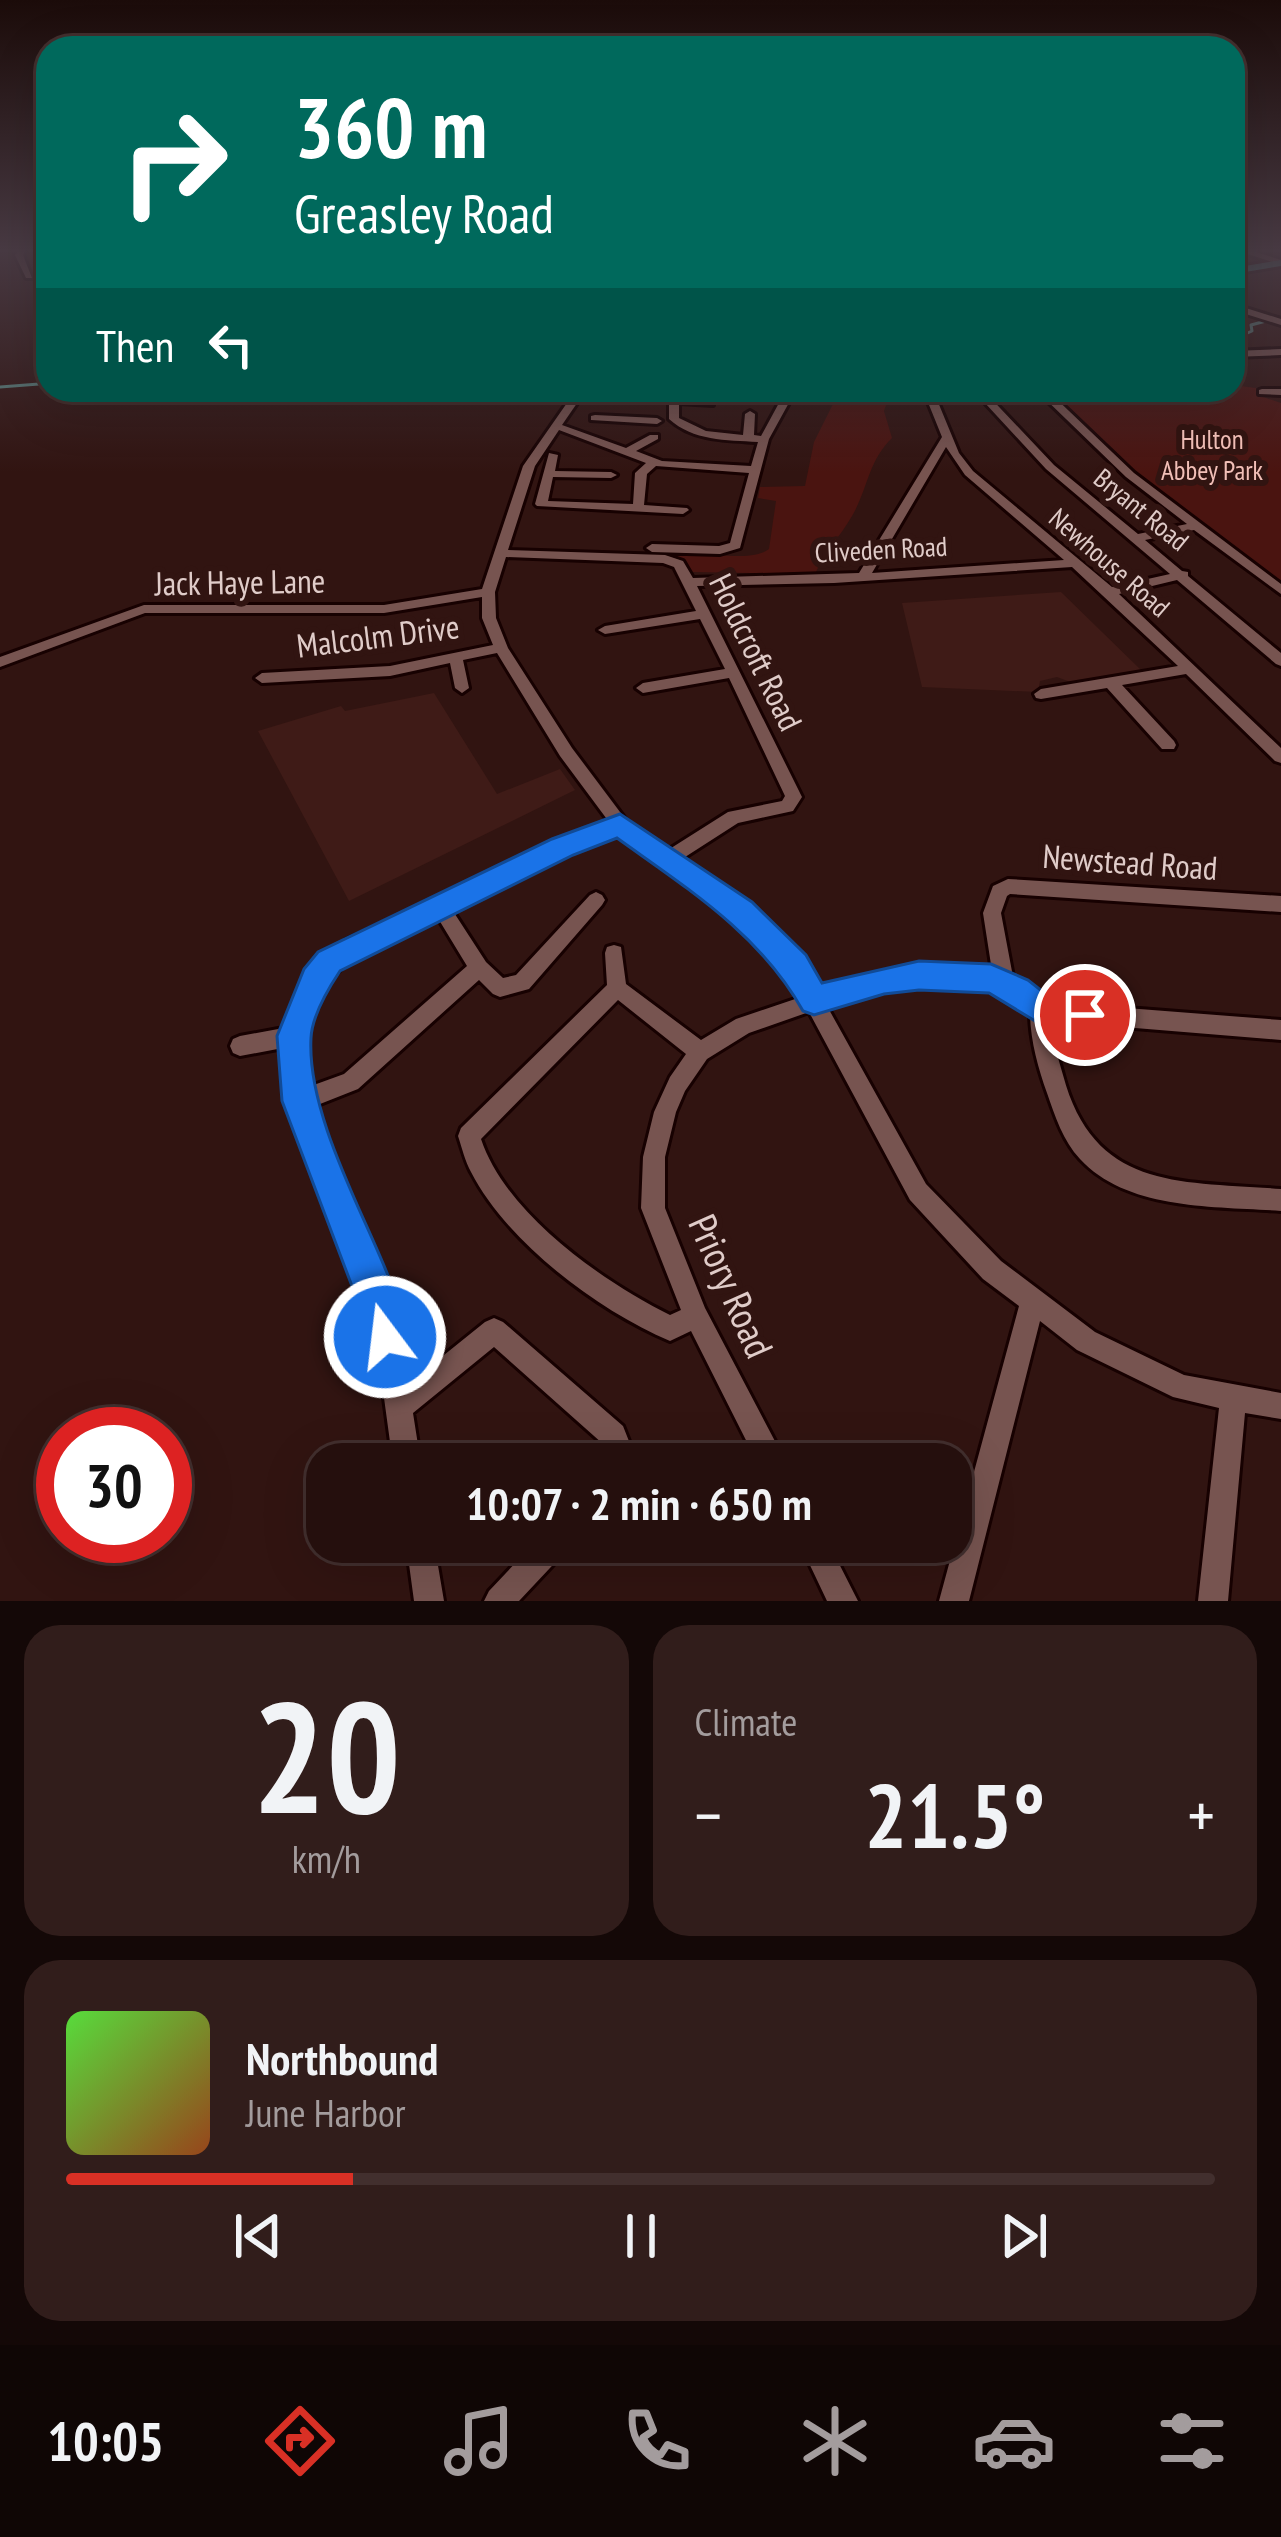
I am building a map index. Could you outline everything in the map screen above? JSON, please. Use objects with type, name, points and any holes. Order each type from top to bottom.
[{"type":"street","points":[[1245,354],[1281,352]]},
{"type":"street","points":[[1262,392],[1281,392]]},
{"type":"street","points":[[589,402],[650,419]]},
{"type":"street","points":[[589,402],[560,426],[529,466],[488,592],[489,618],[501,649],[566,752],[620,825],[742,911],[794,965],[918,1192],[975,1254],[1032,1304],[1086,1341],[1182,1388],[1281,1406]]},
{"type":"street","points":[[588,434],[589,402]]},
{"type":"street","points":[[674,402],[674,419],[684,428],[764,439]]},
{"type":"street","points":[[599,546],[731,548],[739,540],[753,497],[754,470],[764,439],[784,402]]},
{"type":"street","name":"Newhouse Road","points":[[932,402],[963,466],[1109,592],[1281,757]]},
{"type":"street","name":"Bryant Road","points":[[989,402],[1050,467],[1281,661]]},
{"type":"street","points":[[1053,402],[1194,526],[1281,590]]},
{"type":"street","points":[[748,438],[750,414]]},
{"type":"street","points":[[560,426],[654,461],[754,470]]},
{"type":"street","points":[[629,452],[654,437]]},
{"type":"street","points":[[864,576],[946,438]]},
{"type":"street","points":[[553,455],[541,504],[683,510]]},
{"type":"street","points":[[638,509],[641,473],[654,461]]},
{"type":"street","points":[[933,464],[963,466]]},
{"type":"street","points":[[551,474],[588,468],[610,475]]},
{"type":"street","points":[[1138,538],[1194,526]]},
{"type":"street","name":"Holdcroft Road","points":[[500,553],[664,559],[679,564],[689,582],[794,797],[788,806],[734,817],[665,861]]},
{"type":"street","name":"Cliveden Road","points":[[689,582],[1075,563]]},
{"type":"street","points":[[1109,592],[1183,575]]},
{"type":"street","name":"Jack Haye Lane","points":[[0,662],[144,609],[384,609],[488,592]]},
{"type":"street","points":[[605,630],[703,614]]},
{"type":"street","name":"Malcolm Drive","points":[[262,678],[390,670],[501,649]]},
{"type":"street","points":[[456,659],[462,688]]},
{"type":"street","points":[[1050,688],[1190,669]]},
{"type":"street","points":[[643,688],[733,673]]},
{"type":"street","points":[[1111,683],[1168,745]]},
{"type":"street","points":[[404,1443],[378,1302],[300,1101],[294,1036],[316,980],[329,962],[562,847],[620,825]]},
{"type":"street","name":"Newstead Road","points":[[1004,983],[992,913],[999,890],[1008,886],[1281,904]]},
{"type":"street","points":[[440,906],[479,968],[500,988],[522,983],[596,900]]},
{"type":"street","points":[[614,952],[617,988],[700,1052]]},
{"type":"street","points":[[300,1101],[352,1082],[479,968]]},
{"type":"street","name":"Priory Road","points":[[761,1443],[696,1316],[653,1208],[665,1112],[677,1084],[700,1052],[743,1026],[814,1000],[919,975],[1004,983]]},
{"type":"street","points":[[1004,983],[1040,1009],[1281,1030]]},
{"type":"street","points":[[617,988],[469,1136],[472,1159],[524,1224],[640,1315],[670,1328],[696,1316]]},
{"type":"street","points":[[1040,1009],[1069,1129],[1109,1172],[1144,1187],[1281,1200]]},
{"type":"street","points":[[240,1046],[294,1036]]},
{"type":"street","points":[[954,1601],[1032,1304]]},
{"type":"street","points":[[398,1408],[494,1331],[614,1435],[617,1443]]},
{"type":"street","points":[[1213,1601],[1233,1400]]},
{"type":"street","points":[[423,1563],[429,1601]]},
{"type":"street","points":[[500,1601],[535,1563]]},
{"type":"street","points":[[824,1563],[843,1601]]},
{"type":"shaded area","points":[[1061,592],[1141,670],[1073,683],[1057,677],[1040,681],[1038,692],[922,687],[902,603]]},
{"type":"shaded area","points":[[434,693],[497,794],[560,769],[575,790],[349,901],[258,731],[341,706],[345,711]]},
{"type":"green space","name":"Hulton Abbey Park","points":[[1245,387],[1281,403],[1281,588],[1134,475],[1057,402],[1245,402]]},
{"type":"green space","points":[[834,402],[887,402],[884,411],[892,438],[878,456],[852,516],[815,574],[692,572],[670,551],[736,556],[769,549],[776,501],[758,498],[760,487],[805,486],[814,442]]},
{"type":"waterway","points":[[1245,334],[1260,323]]},
{"type":"waterway","points":[[0,387],[36,384]]},
{"type":"route","points":[[385,1337],[378,1302],[300,1101],[294,1036],[316,980],[329,962],[353,946],[562,847],[620,825],[742,911],[794,965],[814,1000],[919,975],[991,979],[1016,990],[1040,1009],[1085,1015]]}]
